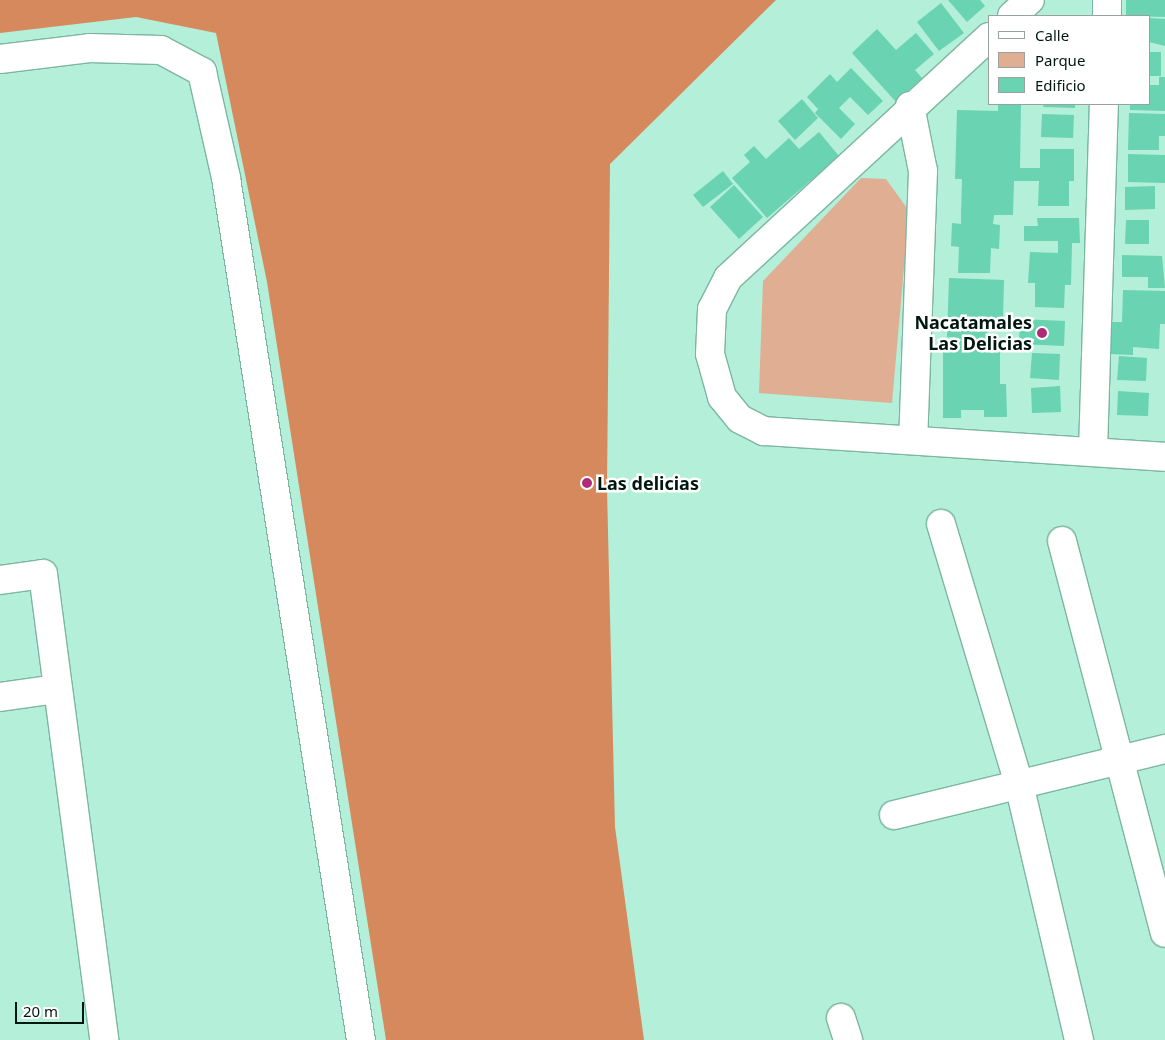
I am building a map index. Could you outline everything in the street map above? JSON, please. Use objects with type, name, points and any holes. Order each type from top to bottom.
[{"type":"street","points":[[1013,15],[1030,0]]},
{"type":"street","points":[[1107,0],[1107,15]]},
{"type":"street","points":[[988,38],[910,106],[728,278],[712,309],[710,354],[722,397],[740,419],[764,430],[913,438],[1165,457]]},
{"type":"street","points":[[0,59],[89,48],[161,50],[202,72],[227,187],[361,1040]]},
{"type":"street","points":[[1093,451],[1104,105]]},
{"type":"street","points":[[910,106],[923,171],[913,438]]},
{"type":"street","points":[[941,524],[1019,784],[1078,1040]]},
{"type":"street","points":[[1062,541],[1122,759],[1165,933]]},
{"type":"street","points":[[0,580],[43,574],[104,1040]]},
{"type":"street","points":[[0,697],[57,689]]},
{"type":"street","points":[[894,815],[1165,749]]},
{"type":"green space","points":[[861,178],[886,179],[909,211],[892,403],[759,393],[763,281]]},
{"type":"shaded area","points":[[0,0],[776,0],[610,164],[607,489],[615,827],[644,1040],[386,1040],[267,282],[216,33],[136,17],[0,33]]},
{"type":"building","points":[[948,0],[980,0],[985,6],[967,22]]},
{"type":"building","points":[[1126,0],[1165,0],[1165,17],[1126,15]]},
{"type":"building","points":[[941,3],[964,33],[939,51],[917,22]]},
{"type":"building","points":[[1150,18],[1165,19],[1165,46],[1150,42]]},
{"type":"building","points":[[877,29],[896,50],[916,33],[934,54],[915,70],[922,78],[896,102],[852,53]]},
{"type":"building","points":[[1150,52],[1161,52],[1161,76],[1150,76]]},
{"type":"building","points":[[851,68],[883,101],[868,115],[850,97],[839,108],[855,124],[841,139],[815,113],[818,109],[807,97],[830,74],[837,82]]},
{"type":"building","points":[[1159,77],[1165,77],[1165,111],[1130,110],[1130,105],[1150,105],[1150,85],[1159,85]]},
{"type":"building","points":[[802,99],[818,118],[795,140],[778,121]]},
{"type":"building","points":[[998,105],[1021,105],[1020,168],[1040,168],[1040,149],[1074,149],[1074,181],[1069,181],[1069,206],[1038,206],[1039,181],[1014,181],[1013,215],[994,215],[993,224],[1000,225],[999,249],[991,248],[990,273],[958,273],[959,247],[951,246],[952,223],[961,224],[962,179],[955,179],[957,110],[998,111]]},
{"type":"building","points":[[1044,105],[1075,105],[1075,108],[1043,107]]},
{"type":"building","points":[[1129,113],[1165,114],[1165,136],[1159,136],[1159,150],[1128,150]]},
{"type":"building","points":[[1042,114],[1074,115],[1073,138],[1041,137]]},
{"type":"building","points":[[819,132],[839,156],[767,218],[732,178],[750,162],[744,155],[754,146],[766,159],[789,138],[799,149]]},
{"type":"building","points":[[1128,154],[1165,155],[1165,183],[1128,182]]},
{"type":"building","points":[[723,171],[733,184],[703,207],[693,195]]},
{"type":"building","points":[[734,185],[763,217],[739,239],[710,207]]},
{"type":"building","points":[[1155,186],[1155,209],[1125,210],[1125,187]]},
{"type":"building","points":[[1037,218],[1079,218],[1080,243],[1072,243],[1071,285],[1065,285],[1064,308],[1035,307],[1035,283],[1028,283],[1030,252],[1058,253],[1058,241],[1024,241],[1024,226],[1038,226]]},
{"type":"building","points":[[1126,220],[1149,220],[1149,244],[1125,244]]},
{"type":"building","points":[[1122,255],[1162,256],[1165,288],[1148,288],[1148,277],[1122,277]]},
{"type":"building","points":[[949,278],[1004,280],[1003,319],[988,319],[987,349],[1000,349],[1000,384],[1006,384],[1007,417],[984,417],[984,410],[961,410],[961,418],[943,418],[943,349],[958,349],[959,338],[947,337]]},
{"type":"building","points":[[1123,290],[1165,291],[1165,324],[1160,324],[1159,349],[1133,347],[1133,355],[1110,354],[1112,322],[1122,322]]},
{"type":"building","name":"Nacatamales Las Delicias","points":[[1020,319],[1065,321],[1064,346],[1019,344]]},
{"type":"building","points":[[1032,353],[1060,354],[1059,380],[1030,378]]},
{"type":"building","points":[[1119,356],[1147,358],[1146,381],[1117,380]]},
{"type":"building","points":[[1060,386],[1061,412],[1032,413],[1031,388]]},
{"type":"building","points":[[1118,391],[1149,393],[1148,416],[1117,415]]},
{"type":"place","name":"Nacatamales Las Delicias","points":[[1042,333]]},
{"type":"place","name":"Las delicias","points":[[587,483]]}]
